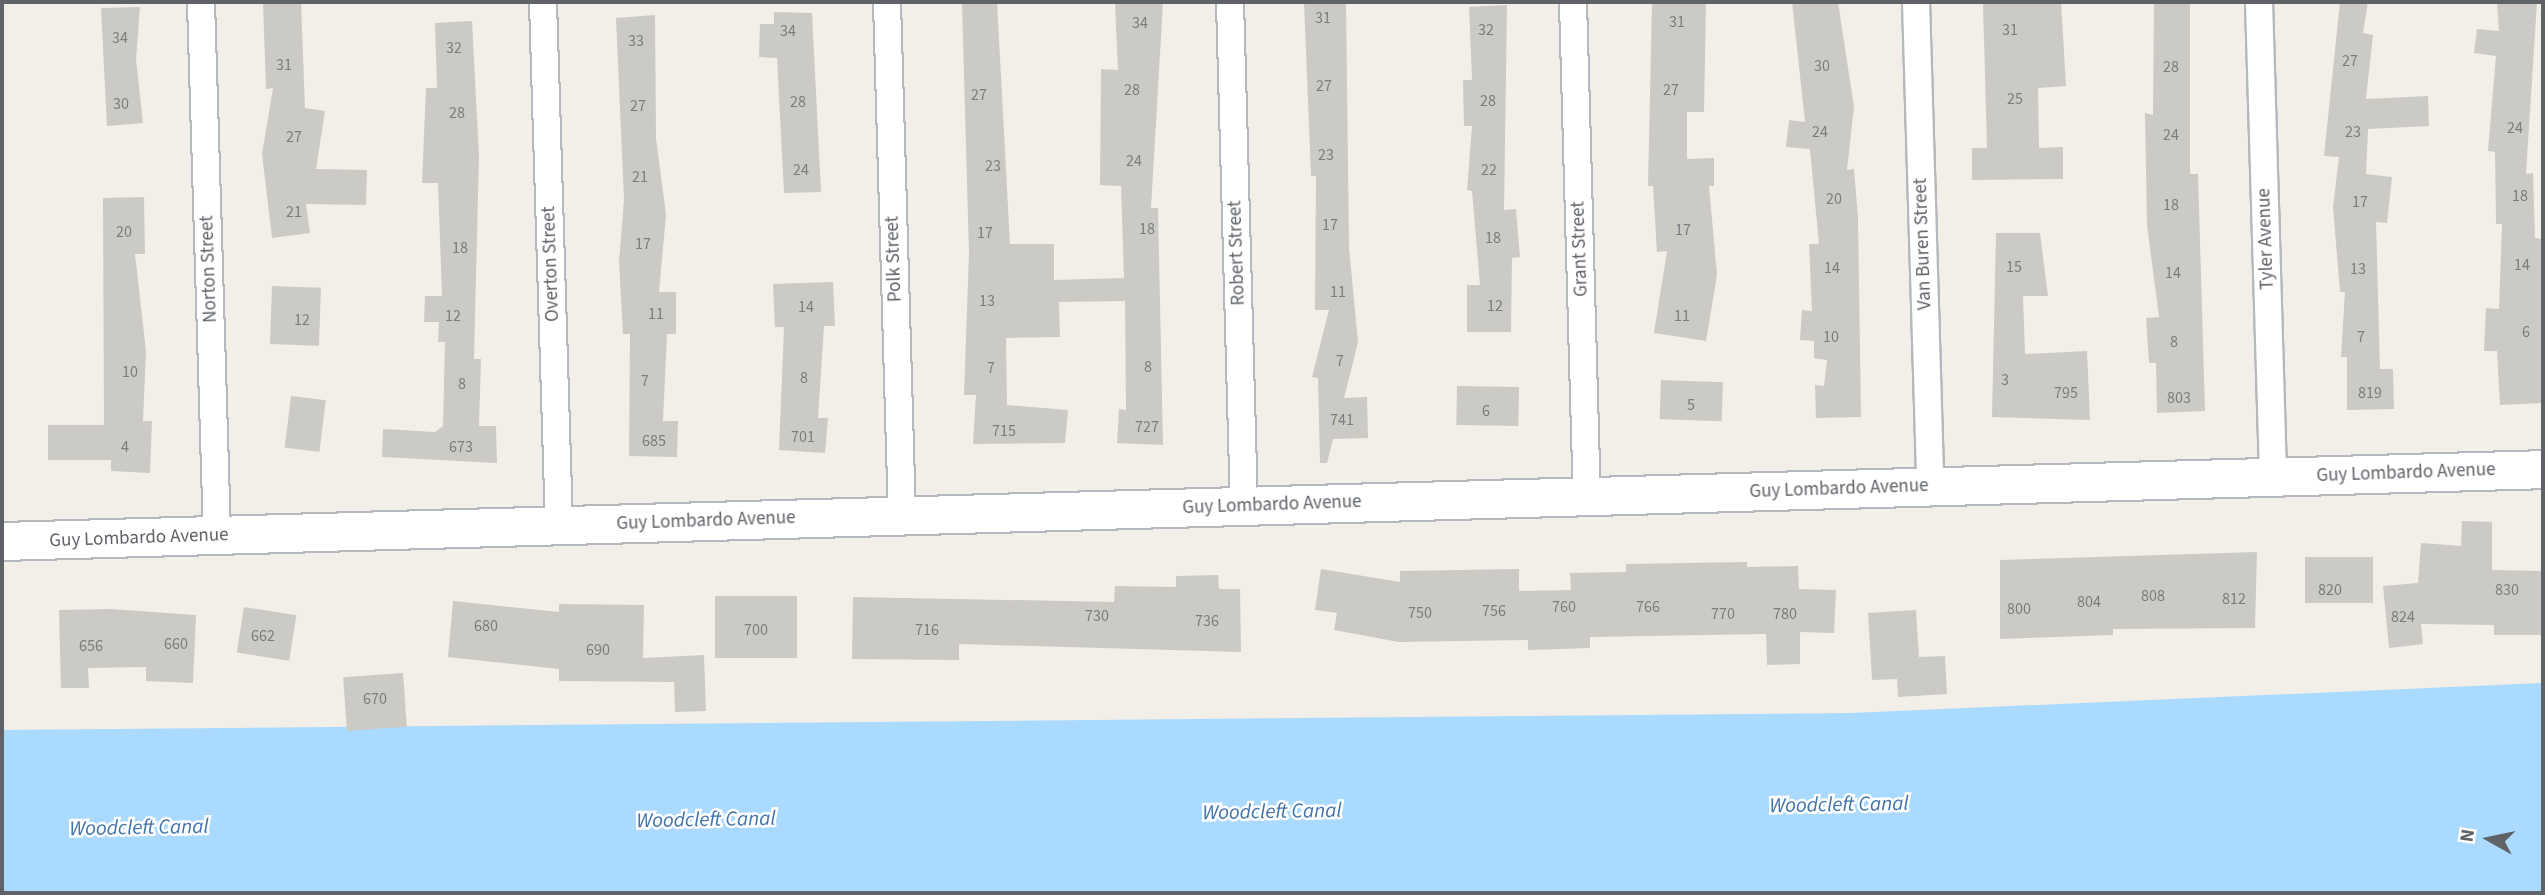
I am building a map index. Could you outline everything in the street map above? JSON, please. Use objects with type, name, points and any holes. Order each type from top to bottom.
[{"type":"street","name":"Norton Street","points":[[201,2],[217,535]]},
{"type":"street","name":"Overton Street","points":[[543,2],[559,525]]},
{"type":"street","name":"Polk Street","points":[[887,2],[902,516]]},
{"type":"street","name":"Robert Street","points":[[1230,2],[1244,505]]},
{"type":"street","name":"Grant Street","points":[[1573,2],[1587,496]]},
{"type":"street","name":"Van Buren Street","points":[[1916,2],[1930,487]]},
{"type":"street","name":"Tyler Avenue","points":[[2259,2],[2273,477]]},
{"type":"street","name":"Guy Lombardo Avenue","points":[[2,541],[2543,469]]},
{"type":"water","name":"Woodcleft Canal","points":[[2543,683],[2543,893],[2,893],[2,730],[1851,713]]},
{"type":"building","points":[[263,2],[301,2],[305,108],[325,111],[316,169],[367,170],[366,205],[306,204],[310,233],[272,238],[262,154],[273,88],[266,89]]},
{"type":"building","points":[[997,2],[1010,244],[1054,244],[1054,280],[1124,278],[1121,186],[1100,185],[1101,69],[1118,70],[1115,4],[1163,2],[1151,208],[1158,208],[1163,445],[1117,443],[1119,409],[1126,410],[1125,301],[1059,302],[1060,337],[1006,338],[1007,405],[1068,410],[1065,443],[973,444],[976,395],[964,395],[969,253],[962,3]]},
{"type":"building","points":[[1304,2],[1346,2],[1349,247],[1358,342],[1344,398],[1367,397],[1368,438],[1333,439],[1327,463],[1320,463],[1318,378],[1312,377],[1329,310],[1315,310],[1316,176],[1311,176]]},
{"type":"building","points":[[1652,2],[1706,2],[1704,112],[1687,112],[1687,159],[1714,158],[1714,186],[1709,186],[1717,275],[1706,341],[1654,333],[1667,251],[1657,252],[1653,186],[1648,186]]},
{"type":"building","points":[[1792,2],[1838,2],[1854,107],[1847,170],[1854,169],[1858,217],[1861,417],[1816,418],[1815,385],[1824,386],[1827,360],[1814,358],[1814,341],[1800,340],[1802,310],[1812,311],[1809,244],[1819,244],[1810,149],[1786,147],[1789,120],[1805,122]]},
{"type":"building","points":[[2061,2],[2066,86],[2038,88],[2039,148],[2063,147],[2063,179],[1972,180],[1972,148],[1987,148],[1983,4]]},
{"type":"building","points":[[2154,2],[2190,2],[2190,174],[2198,174],[2205,411],[2157,413],[2156,363],[2149,363],[2146,318],[2159,317],[2147,225],[2145,113],[2153,115]]},
{"type":"building","points":[[2340,2],[2368,2],[2363,33],[2373,35],[2366,99],[2428,96],[2429,126],[2368,129],[2366,174],[2392,177],[2387,223],[2376,222],[2380,369],[2393,369],[2394,409],[2347,410],[2347,357],[2341,357],[2345,292],[2340,292],[2333,207],[2339,157],[2324,156]]},
{"type":"building","points":[[2497,2],[2537,2],[2526,174],[2533,173],[2535,238],[2542,239],[2543,403],[2500,405],[2497,351],[2484,351],[2486,308],[2499,309],[2502,224],[2496,224],[2495,152],[2488,151],[2496,56],[2474,53],[2477,29],[2499,31]]},
{"type":"building","points":[[1507,5],[1504,210],[1516,209],[1520,257],[1512,258],[1511,332],[1467,332],[1467,285],[1480,285],[1472,191],[1467,190],[1472,126],[1464,126],[1463,80],[1472,80],[1469,7]]},
{"type":"building","points":[[140,7],[136,59],[143,123],[107,126],[101,8]]},
{"type":"building","points":[[774,12],[812,13],[821,192],[784,193],[777,58],[759,57],[760,24],[774,24]]},
{"type":"building","points":[[655,15],[656,138],[666,215],[659,292],[676,292],[676,334],[667,334],[663,421],[678,421],[677,457],[629,456],[630,334],[623,334],[619,262],[624,200],[616,18]]},
{"type":"building","points":[[472,21],[479,156],[474,359],[481,359],[479,426],[496,426],[497,463],[382,457],[383,429],[435,432],[443,426],[445,342],[438,342],[439,322],[424,322],[425,296],[442,296],[438,183],[422,183],[426,88],[437,88],[435,23]]},
{"type":"building","points":[[144,197],[145,254],[135,254],[146,351],[143,421],[152,421],[150,473],[111,471],[111,460],[48,460],[48,425],[104,425],[103,198]]},
{"type":"building","points":[[1996,233],[2040,233],[2048,296],[2023,296],[2025,354],[2087,351],[2090,420],[1992,417]]},
{"type":"building","points":[[833,282],[835,326],[824,326],[818,418],[828,418],[825,453],[779,450],[784,327],[775,327],[773,284]]},
{"type":"building","points":[[272,286],[321,288],[319,346],[270,344]]},
{"type":"building","points":[[1661,380],[1723,382],[1722,421],[1660,419]]},
{"type":"building","points":[[1457,386],[1519,387],[1518,426],[1456,425]]},
{"type":"building","points":[[291,396],[326,400],[319,452],[285,448]]},
{"type":"building","points":[[2462,521],[2492,522],[2492,570],[2543,571],[2542,635],[2494,635],[2494,625],[2421,624],[2423,644],[2389,648],[2383,586],[2418,583],[2421,543],[2461,546]]},
{"type":"building","points":[[2257,552],[2255,628],[2113,629],[2113,635],[2000,639],[2000,560]]},
{"type":"building","points":[[2305,557],[2373,557],[2373,603],[2305,603]]},
{"type":"building","points":[[1747,562],[1747,567],[1798,566],[1799,589],[1836,590],[1834,633],[1800,632],[1800,664],[1767,665],[1766,634],[1590,637],[1590,648],[1528,650],[1528,640],[1399,642],[1334,630],[1337,613],[1315,610],[1321,569],[1400,582],[1400,571],[1519,569],[1519,591],[1571,590],[1570,573],[1626,572],[1626,564]]},
{"type":"building","points":[[1218,575],[1219,589],[1240,589],[1241,652],[959,644],[959,660],[852,659],[853,597],[1114,602],[1115,586],[1176,587],[1176,576]]},
{"type":"building","points":[[715,596],[797,596],[797,658],[715,658]]},
{"type":"building","points":[[453,601],[559,612],[559,604],[644,605],[643,658],[704,655],[706,711],[675,712],[674,682],[559,681],[559,669],[448,657]]},
{"type":"building","points":[[244,607],[296,615],[289,661],[237,652]]},
{"type":"building","points":[[111,609],[196,615],[193,683],[146,681],[146,667],[88,668],[89,688],[61,688],[59,610]]},
{"type":"building","points":[[1916,610],[1919,657],[1945,656],[1947,694],[1898,697],[1897,679],[1872,680],[1868,613]]},
{"type":"building","points":[[403,673],[407,727],[347,731],[343,677]]}]
